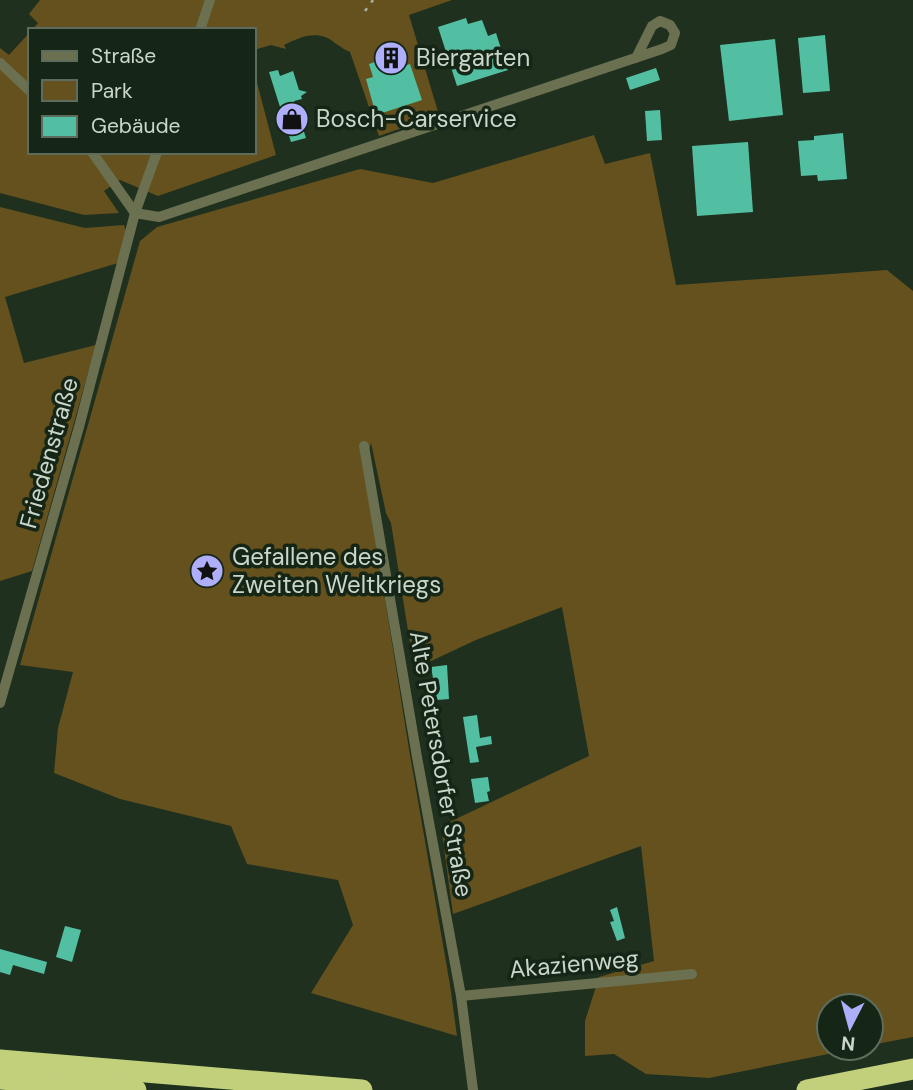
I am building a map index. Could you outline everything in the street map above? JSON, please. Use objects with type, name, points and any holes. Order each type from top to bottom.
[{"type":"highway","points":[[0,1060],[362,1090]]},
{"type":"highway","points":[[807,1090],[913,1069]]},
{"type":"highway","points":[[0,1079],[136,1090]]},
{"type":"street","points":[[201,28],[210,0]]},
{"type":"street","points":[[93,154],[135,213],[159,218],[636,58],[671,46],[675,33],[670,25],[660,21],[652,26],[636,58]]},
{"type":"street","points":[[0,63],[28,88]]},
{"type":"street","name":"Friedenstraße","points":[[0,703],[82,416],[135,213],[157,154]]},
{"type":"street","name":"Alte Petersdorfer Straße","points":[[364,446],[461,996],[473,1090]]},
{"type":"street","name":"Akazienweg","points":[[461,996],[692,974]]},
{"type":"green space","points":[[40,0],[452,0],[409,15],[439,115],[379,136],[350,52],[325,37],[304,37],[284,45],[286,49],[271,45],[256,49],[256,28],[34,28],[38,23],[29,14]]},
{"type":"green space","points":[[28,34],[28,154],[256,154],[256,79],[276,155],[158,196],[120,180],[104,191],[119,213],[84,215],[0,193],[0,48],[9,55]]},
{"type":"green space","points":[[594,135],[605,164],[650,153],[676,285],[887,270],[913,291],[913,1037],[885,1042],[885,992],[815,992],[815,1057],[709,1078],[646,1074],[614,1054],[585,1056],[585,1021],[599,977],[654,961],[641,846],[453,914],[441,826],[589,756],[562,607],[476,640],[414,669],[391,523],[386,513],[371,443],[364,468],[457,1036],[311,993],[353,925],[338,880],[247,864],[231,826],[120,799],[54,773],[58,728],[73,672],[20,665],[140,241],[157,227],[360,169],[433,183]]},
{"type":"green space","points":[[0,207],[85,228],[124,225],[126,232],[118,263],[5,297],[24,363],[96,345],[32,571],[0,581]]},
{"type":"building","points":[[466,18],[468,24],[482,20],[488,36],[496,33],[508,70],[457,86],[438,27]]},
{"type":"building","points":[[825,35],[830,91],[803,93],[798,38]]},
{"type":"building","points":[[775,39],[783,115],[729,121],[720,45]]},
{"type":"building","points":[[396,51],[401,67],[410,64],[422,100],[376,115],[366,79],[373,77],[369,64]]},
{"type":"building","points":[[656,68],[660,80],[630,90],[626,78]]},
{"type":"building","name":"Bosch-Carservice","points":[[278,70],[280,76],[293,71],[299,90],[307,92],[301,96],[302,99],[294,101],[306,138],[291,142],[269,72]]},
{"type":"building","points":[[660,110],[662,140],[647,141],[645,111]]},
{"type":"building","points":[[843,133],[847,179],[818,181],[817,175],[801,176],[798,141],[814,140],[814,136]]},
{"type":"building","points":[[748,142],[753,212],[697,216],[692,146]]},
{"type":"building","points":[[447,665],[449,699],[437,700],[431,667]]},
{"type":"building","points":[[477,715],[480,738],[491,736],[492,744],[476,747],[479,762],[470,763],[463,717]]},
{"type":"building","points":[[488,777],[489,801],[475,803],[471,779]]},
{"type":"building","points":[[617,907],[625,938],[617,941],[610,922],[614,921],[610,910]]},
{"type":"building","points":[[65,926],[81,930],[72,962],[56,957]]},
{"type":"building","points":[[0,949],[47,962],[44,974],[13,965],[10,975],[0,972]]},
{"type":"railway","points":[[365,11],[373,0]]},
{"type":"place","name":"Biergarten","points":[[391,58]]},
{"type":"place","name":"Bosch-Carservice","points":[[292,119]]},
{"type":"place","name":"Gefallene des Zweiten Weltkriegs","points":[[207,571]]}]
